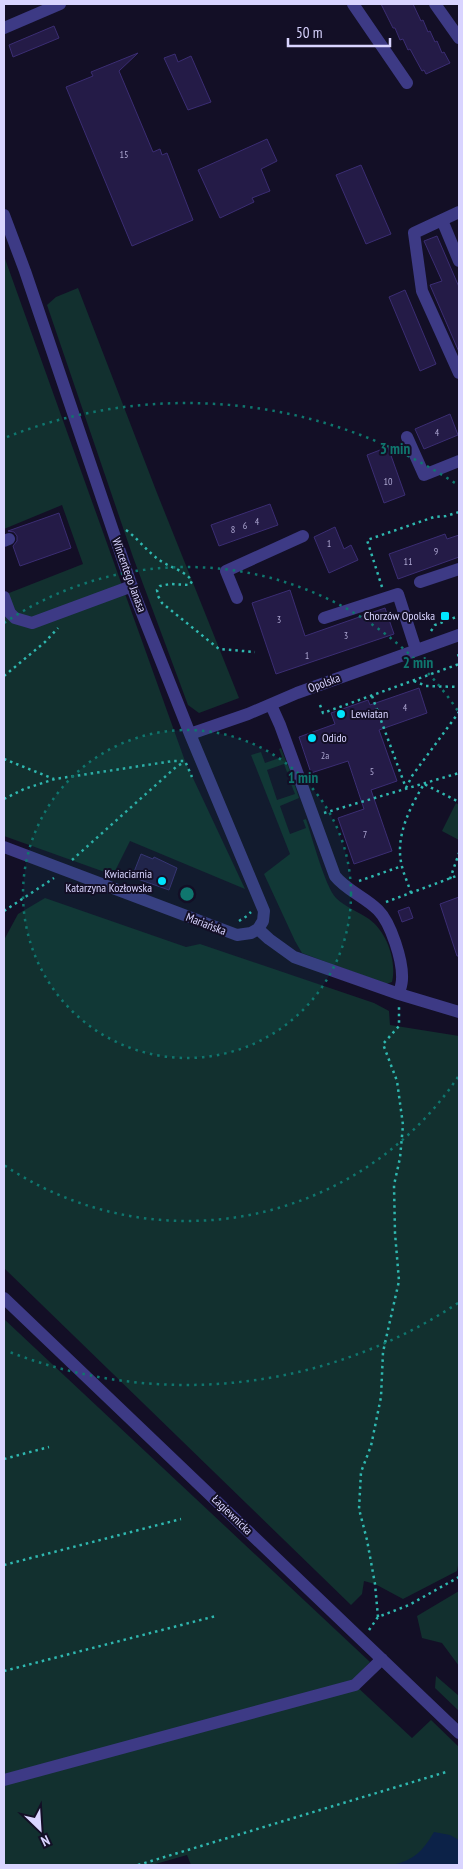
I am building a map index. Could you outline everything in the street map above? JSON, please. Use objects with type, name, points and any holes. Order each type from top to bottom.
[{"type":"street","points":[[4,28],[60,4]]},
{"type":"street","points":[[353,4],[407,83]]},
{"type":"street","points":[[435,4],[459,38]]},
{"type":"street","points":[[459,212],[414,233],[422,291],[459,372]]},
{"type":"street","name":"Wincentego Janasa","points":[[4,215],[132,586],[190,734],[264,911],[263,922],[258,929]]},
{"type":"street","points":[[442,220],[459,261]]},
{"type":"street","points":[[407,437],[424,475],[459,461]]},
{"type":"street","points":[[237,598],[226,571],[303,536]]},
{"type":"street","points":[[420,582],[459,569]]},
{"type":"street","points":[[4,597],[10,613],[15,618],[23,622],[32,623],[132,586]]},
{"type":"street","points":[[324,618],[398,594],[416,650]]},
{"type":"street","name":"Opolska","points":[[190,734],[459,634]]},
{"type":"street","points":[[271,705],[335,876],[345,886],[377,909],[385,918],[401,964],[402,980],[398,994]]},
{"type":"street","name":"Mariańska","points":[[4,847],[237,936],[251,933],[258,929]]},
{"type":"street","points":[[258,929],[268,939],[294,957],[398,994],[459,1012]]},
{"type":"street","name":"Łagiewnicka","points":[[4,1298],[459,1732]]},
{"type":"street","points":[[4,1780],[355,1685],[382,1659]]},
{"type":"path","points":[[386,598],[368,540],[434,517],[459,512]]},
{"type":"path","points":[[113,530],[125,529],[151,554],[167,565],[189,576],[192,581],[190,585],[164,584],[157,590],[158,596],[170,609],[219,649],[254,652]]},
{"type":"path","points":[[4,676],[45,642],[58,627]]},
{"type":"path","points":[[320,704],[323,713],[459,664]]},
{"type":"path","points":[[413,681],[426,686],[459,687]]},
{"type":"path","points":[[372,696],[406,788]]},
{"type":"path","points":[[406,788],[412,776],[459,712]]},
{"type":"path","points":[[78,865],[69,862],[176,767],[199,756]]},
{"type":"path","points":[[4,759],[56,779]]},
{"type":"path","points":[[4,798],[24,789],[56,779],[173,762],[185,762]]},
{"type":"path","points":[[185,762],[193,778]]},
{"type":"path","points":[[313,816],[459,772]]},
{"type":"path","points":[[424,784],[459,802]]},
{"type":"path","points":[[411,893],[402,866],[400,843],[413,802],[424,784]]},
{"type":"path","points":[[450,879],[459,853]]},
{"type":"path","points":[[345,886],[402,866]]},
{"type":"path","points":[[4,911],[55,877],[58,868]]},
{"type":"path","points":[[377,909],[388,901],[459,875]]},
{"type":"path","points":[[234,923],[251,912],[248,904]]},
{"type":"path","points":[[378,1616],[375,1584],[359,1510],[361,1472],[371,1446],[381,1397],[383,1352],[399,1281],[394,1233],[394,1185],[400,1158],[403,1125],[397,1081],[383,1044],[399,1026],[398,994]]},
{"type":"path","points":[[4,1460],[49,1447]]},
{"type":"path","points":[[4,1565],[181,1519]]},
{"type":"path","points":[[362,1639],[378,1616],[410,1605],[459,1576]]},
{"type":"path","points":[[4,1671],[216,1616]]},
{"type":"path","points":[[138,1865],[446,1772]]},
{"type":"green space","points":[[4,256],[185,761],[245,889],[130,841],[113,875],[4,836],[4,595],[83,564],[62,505],[4,529]]},
{"type":"green space","points":[[78,288],[239,698],[199,713],[188,705],[133,557],[47,305],[56,297]]},
{"type":"green space","points":[[281,748],[290,771],[287,772],[284,764],[267,770],[277,800],[295,794],[291,784],[294,783],[299,798],[280,806],[290,834],[306,828],[303,820],[306,819],[323,872],[336,898],[369,919],[386,939],[392,956],[392,982],[386,984],[302,953],[295,941],[264,874],[290,854],[251,755],[261,752],[265,763],[282,757],[279,749]]},
{"type":"green space","points":[[456,803],[459,805],[459,840],[442,831]]},
{"type":"green space","points":[[45,898],[186,947],[200,944],[374,1003],[389,1011],[390,1025],[459,1036],[459,1560],[457,1571],[403,1599],[375,1584],[364,1581],[362,1594],[351,1605],[4,1268],[4,940],[18,914]]},
{"type":"green space","points":[[4,1319],[370,1662],[352,1681],[355,1685],[412,1738],[431,1720],[459,1747],[459,1865],[191,1865],[187,1855],[152,1865],[4,1865]]},
{"type":"green space","points":[[459,1591],[459,1666],[442,1643],[422,1638],[417,1616]]},
{"type":"green space","points":[[436,1676],[459,1696],[459,1711],[435,1688]]},
{"type":"water","points":[[434,1832],[450,1835],[459,1840],[459,1865],[393,1865],[417,1854],[426,1845]]},
{"type":"building","points":[[381,4],[413,4],[421,21],[423,20],[428,32],[430,31],[435,42],[437,41],[442,53],[444,52],[450,63],[426,74],[424,70],[422,71],[403,39],[400,40]]},
{"type":"building","points":[[54,26],[59,38],[13,57],[9,45]]},
{"type":"building","points":[[138,53],[119,71],[153,152],[160,149],[162,155],[167,153],[193,220],[132,246],[66,87],[93,76],[91,72]]},
{"type":"building","points":[[175,54],[178,62],[191,56],[211,102],[188,110],[164,58]]},
{"type":"building","points":[[267,139],[277,161],[261,169],[270,191],[252,198],[254,202],[220,218],[198,170]]},
{"type":"building","points":[[361,165],[391,234],[366,244],[336,175]]},
{"type":"building","points":[[437,236],[459,287],[459,352],[430,285],[442,281],[424,241]]},
{"type":"building","points":[[405,290],[436,364],[420,371],[389,297]]},
{"type":"building","points":[[450,414],[458,435],[424,449],[415,429]]},
{"type":"building","points":[[388,447],[405,495],[384,503],[367,455]]},
{"type":"building","points":[[270,504],[278,525],[219,546],[211,525]]},
{"type":"building","points":[[59,513],[71,548],[20,566],[13,546],[17,541],[17,536],[14,532],[8,531]]},
{"type":"building","points":[[335,527],[344,549],[351,545],[358,560],[329,573],[314,537]]},
{"type":"building","points":[[445,534],[447,539],[459,535],[459,557],[398,579],[389,554]]},
{"type":"building","points":[[290,590],[305,636],[385,608],[394,634],[276,674],[252,603]]},
{"type":"building","points":[[419,688],[427,713],[379,730],[397,781],[371,790],[392,851],[354,864],[338,818],[364,809],[348,761],[311,773],[299,737],[335,724],[331,713],[368,700],[370,705]]},
{"type":"building","points":[[141,854],[153,859],[154,857],[177,868],[169,890],[132,877]]},
{"type":"building","points":[[459,897],[459,956],[457,956],[440,904]]},
{"type":"building","points":[[409,907],[413,918],[402,922],[398,911]]},
{"type":"place","name":"Chorzów Opolska","points":[[445,616]]},
{"type":"place","name":"Lewiatan","points":[[341,714]]},
{"type":"place","name":"Odido","points":[[312,738]]},
{"type":"place","name":"Kwiaciarnia Katarzyna Kozłowska","points":[[162,881]]}]
